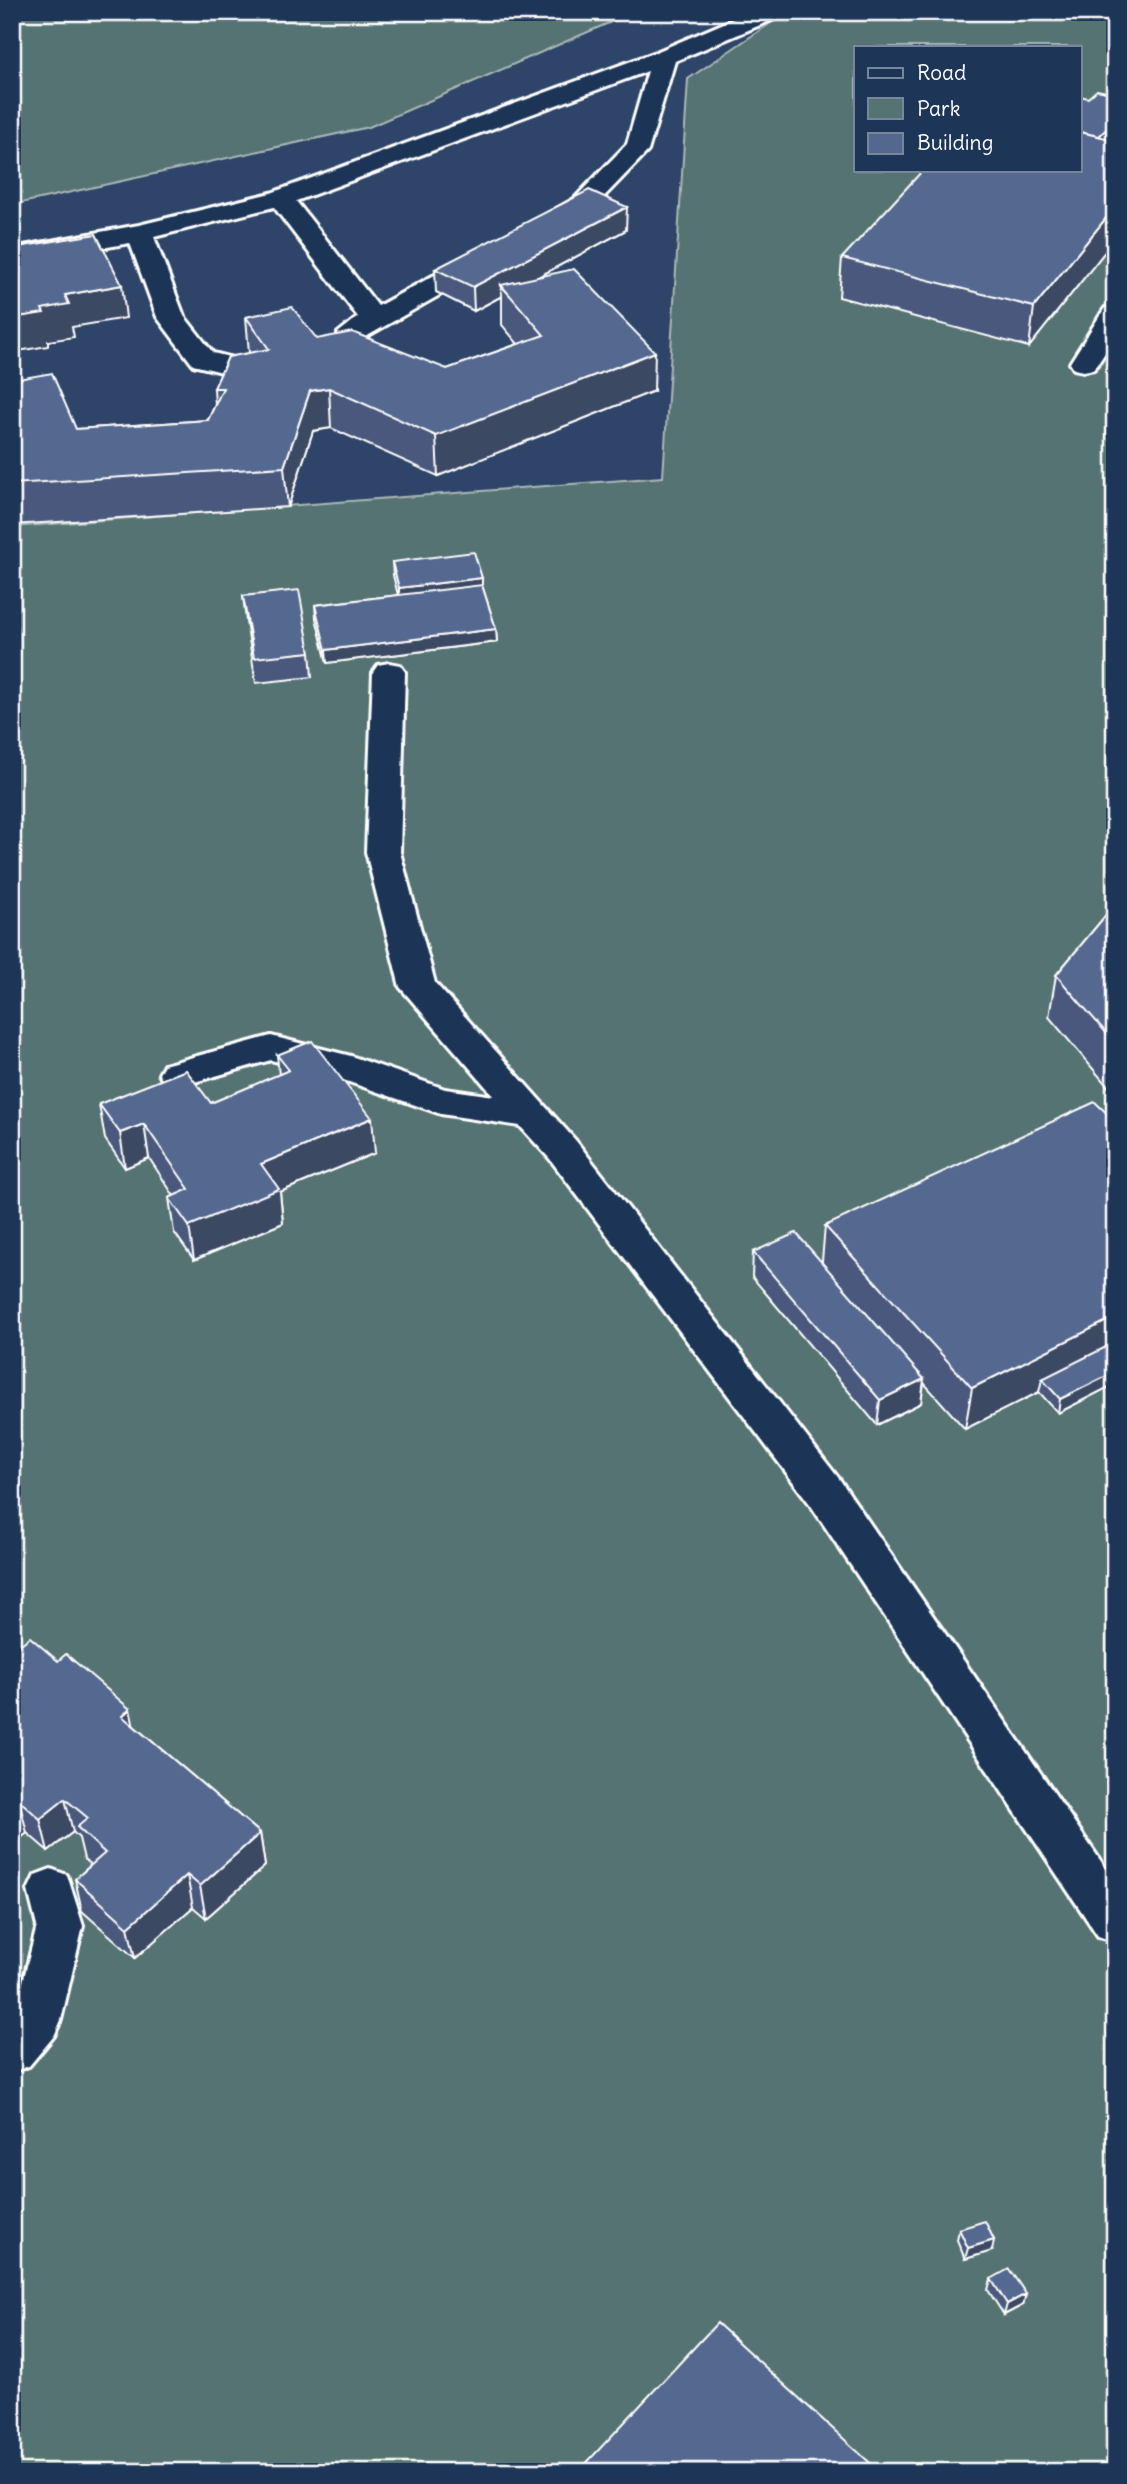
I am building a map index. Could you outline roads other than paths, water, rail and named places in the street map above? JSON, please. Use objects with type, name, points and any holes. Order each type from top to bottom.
[{"type":"street","points":[[12,256],[139,233],[280,198],[664,57],[771,12]]},
{"type":"street","points":[[536,230],[583,204],[639,146],[664,57]]},
{"type":"street","points":[[280,198],[374,319]]},
{"type":"street","points":[[139,233],[171,317],[203,359],[256,372]]},
{"type":"street","points":[[330,347],[374,319],[502,249]]},
{"type":"street","points":[[1084,363],[1115,314]]},
{"type":"street","points":[[389,672],[383,852],[418,987],[572,1161],[825,1492],[1114,1915]]},
{"type":"street","points":[[177,1074],[271,1048],[338,1065],[442,1101],[533,1115]]},
{"type":"street","points":[[12,2050],[37,2020],[60,1926],[51,1890]]}]
